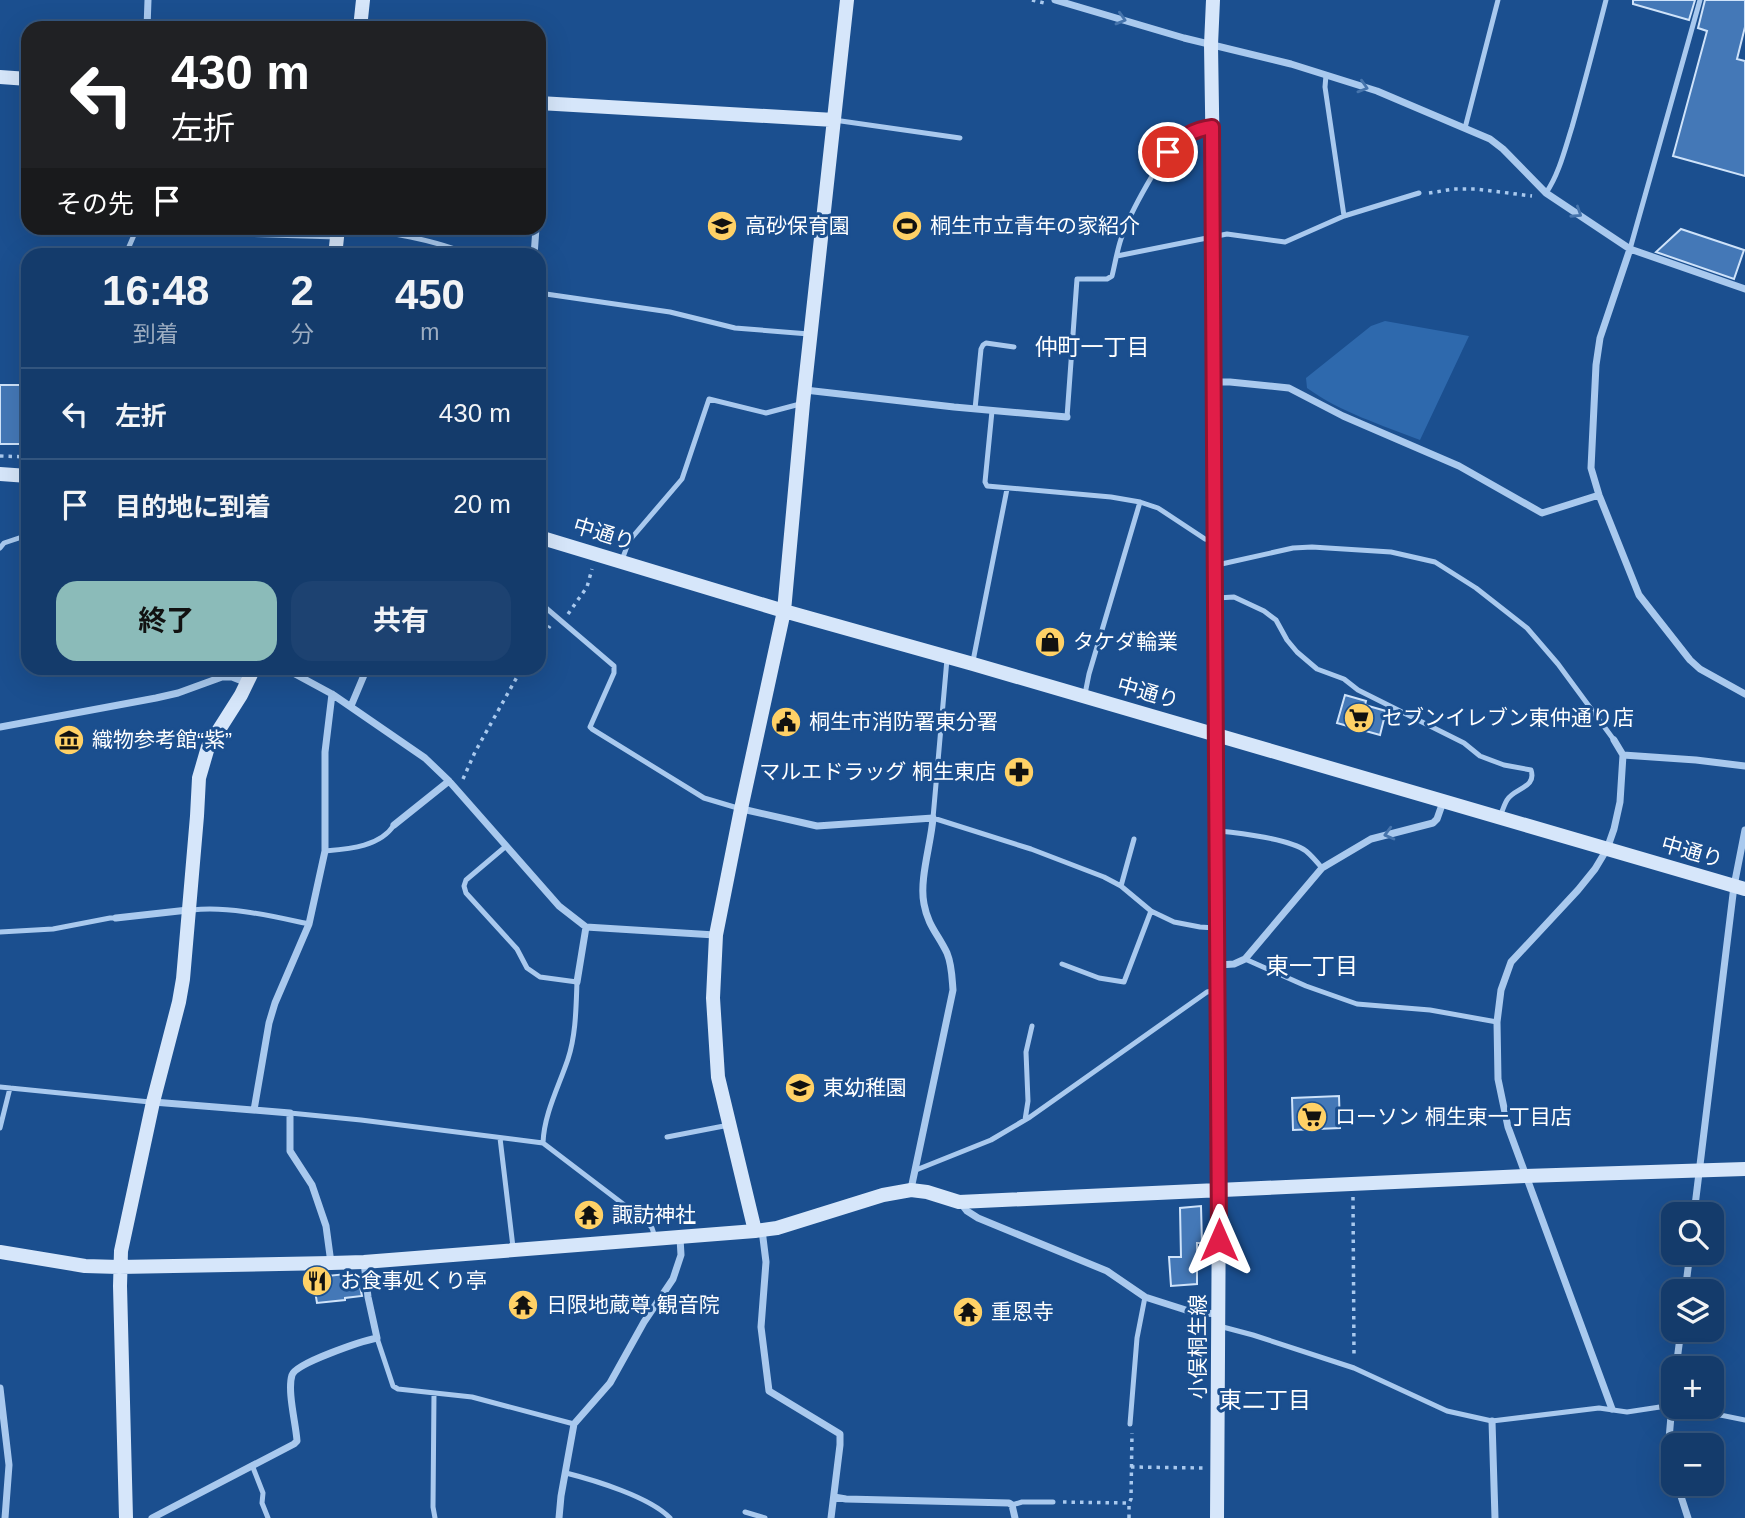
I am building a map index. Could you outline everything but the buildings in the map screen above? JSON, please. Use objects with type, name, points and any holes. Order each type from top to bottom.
[{"type":"street","points":[[147,21],[148,0]]},
{"type":"street","points":[[361,21],[363,0]]},
{"type":"street","points":[[831,1518],[840,1434],[769,1391],[761,1327],[766,1262],[718,1077],[713,998],[716,935],[784,611],[846,0]]},
{"type":"street","points":[[1055,0],[1211,45],[1291,64],[1377,91],[1490,139],[1544,195],[1630,249],[1745,289]]},
{"type":"street","name":"小俣桐生線","points":[[1213,0],[1211,45],[1219,965],[1217,1518]]},
{"type":"street","points":[[0,78],[21,79]]},
{"type":"street","points":[[546,103],[834,120]]},
{"type":"street","points":[[1630,249],[1600,338],[1596,365],[1591,468],[1639,596],[1690,660],[1700,669],[1745,694]]},
{"type":"street","points":[[1215,382],[1289,388],[1343,416],[1459,466],[1542,513],[1599,495]]},
{"type":"street","points":[[804,396],[1068,417]]},
{"type":"street","points":[[0,474],[21,476]]},
{"type":"street","name":"中通り","points":[[546,539],[784,611],[1740,888]]},
{"type":"street","points":[[127,1518],[119,1267],[121,1251],[183,979],[199,778],[208,747],[250,675]]},
{"type":"street","points":[[297,675],[351,706],[425,758],[449,781],[559,906],[586,927],[716,935]]},
{"type":"street","points":[[351,706],[365,675]]},
{"type":"street","points":[[0,727],[156,698],[222,677],[247,682]]},
{"type":"street","points":[[254,1110],[272,1013],[309,924],[325,851],[325,752],[332,694]]},
{"type":"street","points":[[1612,1409],[1508,1126],[1498,1079],[1497,1022],[1501,990],[1511,962],[1578,890],[1607,849],[1620,802],[1623,755],[1614,740]]},
{"type":"street","points":[[1623,755],[1745,766]]},
{"type":"street","points":[[394,825],[449,781]]},
{"type":"street","points":[[1219,965],[1234,964],[1245,959],[1322,868],[1371,839],[1433,822],[1437,819],[1443,802]]},
{"type":"street","points":[[741,809],[817,826],[933,818],[923,881],[923,900],[933,932],[947,954],[953,990],[911,1190]]},
{"type":"street","points":[[1695,1202],[1740,888],[1745,831]]},
{"type":"street","points":[[116,918],[188,910]]},
{"type":"street","points":[[577,982],[586,927]]},
{"type":"street","points":[[153,1102],[290,1113],[290,1150],[312,1185],[326,1226],[331,1263]]},
{"type":"street","points":[[0,1253],[73,1265],[119,1267],[364,1262],[759,1231],[883,1195],[911,1190],[959,1202],[1525,1176],[1745,1169]]},
{"type":"street","points":[[959,1202],[978,1218],[1107,1271],[1145,1297],[1219,1320]]},
{"type":"street","points":[[559,1518],[574,1424],[610,1383],[644,1322],[673,1279],[681,1255],[680,1238]]},
{"type":"street","points":[[152,1518],[297,1441],[292,1402],[293,1372],[310,1361],[377,1338],[364,1262]]},
{"type":"street","points":[[0,1388],[3,1434],[9,1465],[5,1518]]},
{"type":"street","points":[[1492,1421],[1496,1518]]},
{"type":"street","points":[[1681,1496],[1688,1518]]},
{"type":"street","points":[[834,1497],[1009,1503],[1015,1518]]},
{"type":"lane","points":[[1465,128],[1499,0]]},
{"type":"lane","points":[[1544,195],[1553,184],[1566,147],[1606,0]]},
{"type":"lane","points":[[1630,249],[1700,0]]},
{"type":"lane","points":[[1326,75],[1325,87],[1344,216]]},
{"type":"lane","points":[[834,120],[960,138]]},
{"type":"lane","points":[[1068,417],[1077,278],[1107,279],[1112,276],[1121,239],[1153,174],[1181,138],[1195,130],[1212,127]]},
{"type":"lane","points":[[1117,256],[1227,234],[1285,242],[1344,216],[1419,193]]},
{"type":"lane","points":[[388,235],[450,248]]},
{"type":"lane","points":[[546,294],[670,312],[735,328],[811,334]]},
{"type":"lane","points":[[975,409],[983,345],[1014,347]]},
{"type":"lane","points":[[622,562],[629,541],[682,479],[709,399],[766,413],[804,396]]},
{"type":"lane","points":[[992,411],[985,482],[988,486],[1140,502],[1158,508],[1205,539],[1215,541]]},
{"type":"lane","points":[[973,664],[1007,489]]},
{"type":"lane","points":[[1084,697],[1140,502]]},
{"type":"lane","points":[[0,548],[4,543],[21,537]]},
{"type":"lane","points":[[1216,565],[1293,548],[1312,547],[1391,552],[1434,562],[1476,588],[1527,628],[1558,664],[1614,740]]},
{"type":"lane","points":[[1216,598],[1234,597],[1264,611],[1282,627],[1287,640],[1297,652],[1317,669],[1344,680],[1357,690],[1464,743],[1480,756],[1504,765],[1531,770],[1532,780],[1510,796],[1500,817]]},
{"type":"lane","points":[[546,608],[614,666],[614,673],[590,727],[705,798],[741,809]]},
{"type":"lane","points":[[947,657],[933,818],[1031,849],[1104,877],[1121,886],[1151,911],[1174,922],[1218,928]]},
{"type":"lane","points":[[325,851],[370,843],[389,832],[394,825]]},
{"type":"lane","points":[[1218,831],[1296,846],[1306,851],[1322,868]]},
{"type":"lane","points":[[1121,886],[1134,839]]},
{"type":"lane","points":[[505,847],[466,880],[466,893],[517,949],[527,968],[540,977],[577,982],[572,1043],[545,1123],[543,1143]]},
{"type":"lane","points":[[188,910],[248,913],[309,924]]},
{"type":"lane","points":[[1062,964],[1100,978],[1124,982],[1151,911]]},
{"type":"lane","points":[[0,932],[53,929],[116,918]]},
{"type":"lane","points":[[1245,959],[1357,1004],[1430,1010],[1497,1022]]},
{"type":"lane","points":[[916,1170],[991,1140],[1025,1120],[1207,992],[1219,989]]},
{"type":"lane","points":[[1025,1120],[1028,1101],[1026,1052],[1032,1026]]},
{"type":"lane","points":[[0,1087],[153,1102]]},
{"type":"lane","points":[[0,1128],[10,1088]]},
{"type":"lane","points":[[290,1113],[361,1119],[543,1143],[648,1223],[655,1240]]},
{"type":"lane","points":[[667,1136],[729,1125]]},
{"type":"lane","points":[[499,1138],[513,1251]]},
{"type":"lane","points":[[1130,1424],[1137,1338],[1145,1297]]},
{"type":"lane","points":[[1219,1320],[1253,1335],[1354,1368],[1447,1411],[1492,1421],[1599,1408],[1627,1412],[1661,1407]]},
{"type":"lane","points":[[377,1338],[393,1386],[398,1389],[472,1396],[574,1424]]},
{"type":"lane","points":[[435,1393],[435,1518]]},
{"type":"lane","points":[[1724,1416],[1745,1420]]},
{"type":"lane","points":[[252,1465],[263,1493],[262,1503],[268,1518]]},
{"type":"lane","points":[[566,1473],[593,1480],[656,1506],[670,1518]]},
{"type":"lane","points":[[1012,1505],[1021,1502],[1053,1502]]},
{"type":"lane","points":[[745,1512],[765,1518]]},
{"type":"path","points":[[1419,193],[1476,188],[1533,197],[1544,195]]},
{"type":"path","points":[[0,456],[21,457]]},
{"type":"path","points":[[546,632],[560,620],[587,587],[597,554]]},
{"type":"path","points":[[455,788],[464,777],[518,675]]},
{"type":"path","points":[[1353,1184],[1354,1368]]},
{"type":"path","points":[[1129,1518],[1132,1435],[1130,1424]]},
{"type":"path","points":[[1131,1467],[1208,1468]]},
{"type":"path","points":[[1053,1502],[1129,1503]]},
{"type":"shaded area","points":[[1385,321],[1469,336],[1420,440],[1347,411],[1307,388],[1306,378],[1371,326]]},
{"type":"place","name":"高砂保育園","points":[[722,226]]},
{"type":"place","name":"桐生市立青年の家紹介","points":[[907,226]]},
{"type":"place","name":"タケダ輪業","points":[[1050,642]]},
{"type":"place","name":"セブンイレブン東仲通り店","points":[[1359,718]]},
{"type":"place","name":"桐生市消防署東分署","points":[[786,722]]},
{"type":"place","name":"織物参考館“紫”","points":[[69,740]]},
{"type":"place","name":"マルエドラッグ 桐生東店","points":[[1019,772]]},
{"type":"place","name":"東幼稚園","points":[[800,1088]]},
{"type":"place","name":"ローソン 桐生東一丁目店","points":[[1312,1117]]},
{"type":"place","name":"諏訪神社","points":[[589,1215]]},
{"type":"place","name":"お食事処くり亭","points":[[317,1281]]},
{"type":"place","name":"日限地蔵尊 観音院","points":[[523,1305]]},
{"type":"place","name":"重恩寺","points":[[968,1312]]},
{"type":"district","name":"仲町一丁目","points":[[1092,347]]},
{"type":"district","name":"東一丁目","points":[[1312,966]]},
{"type":"district","name":"東二丁目","points":[[1265,1400]]},
{"type":"route","points":[[1168,152],[1181,138],[1195,130],[1212,127],[1219,1240]]}]
